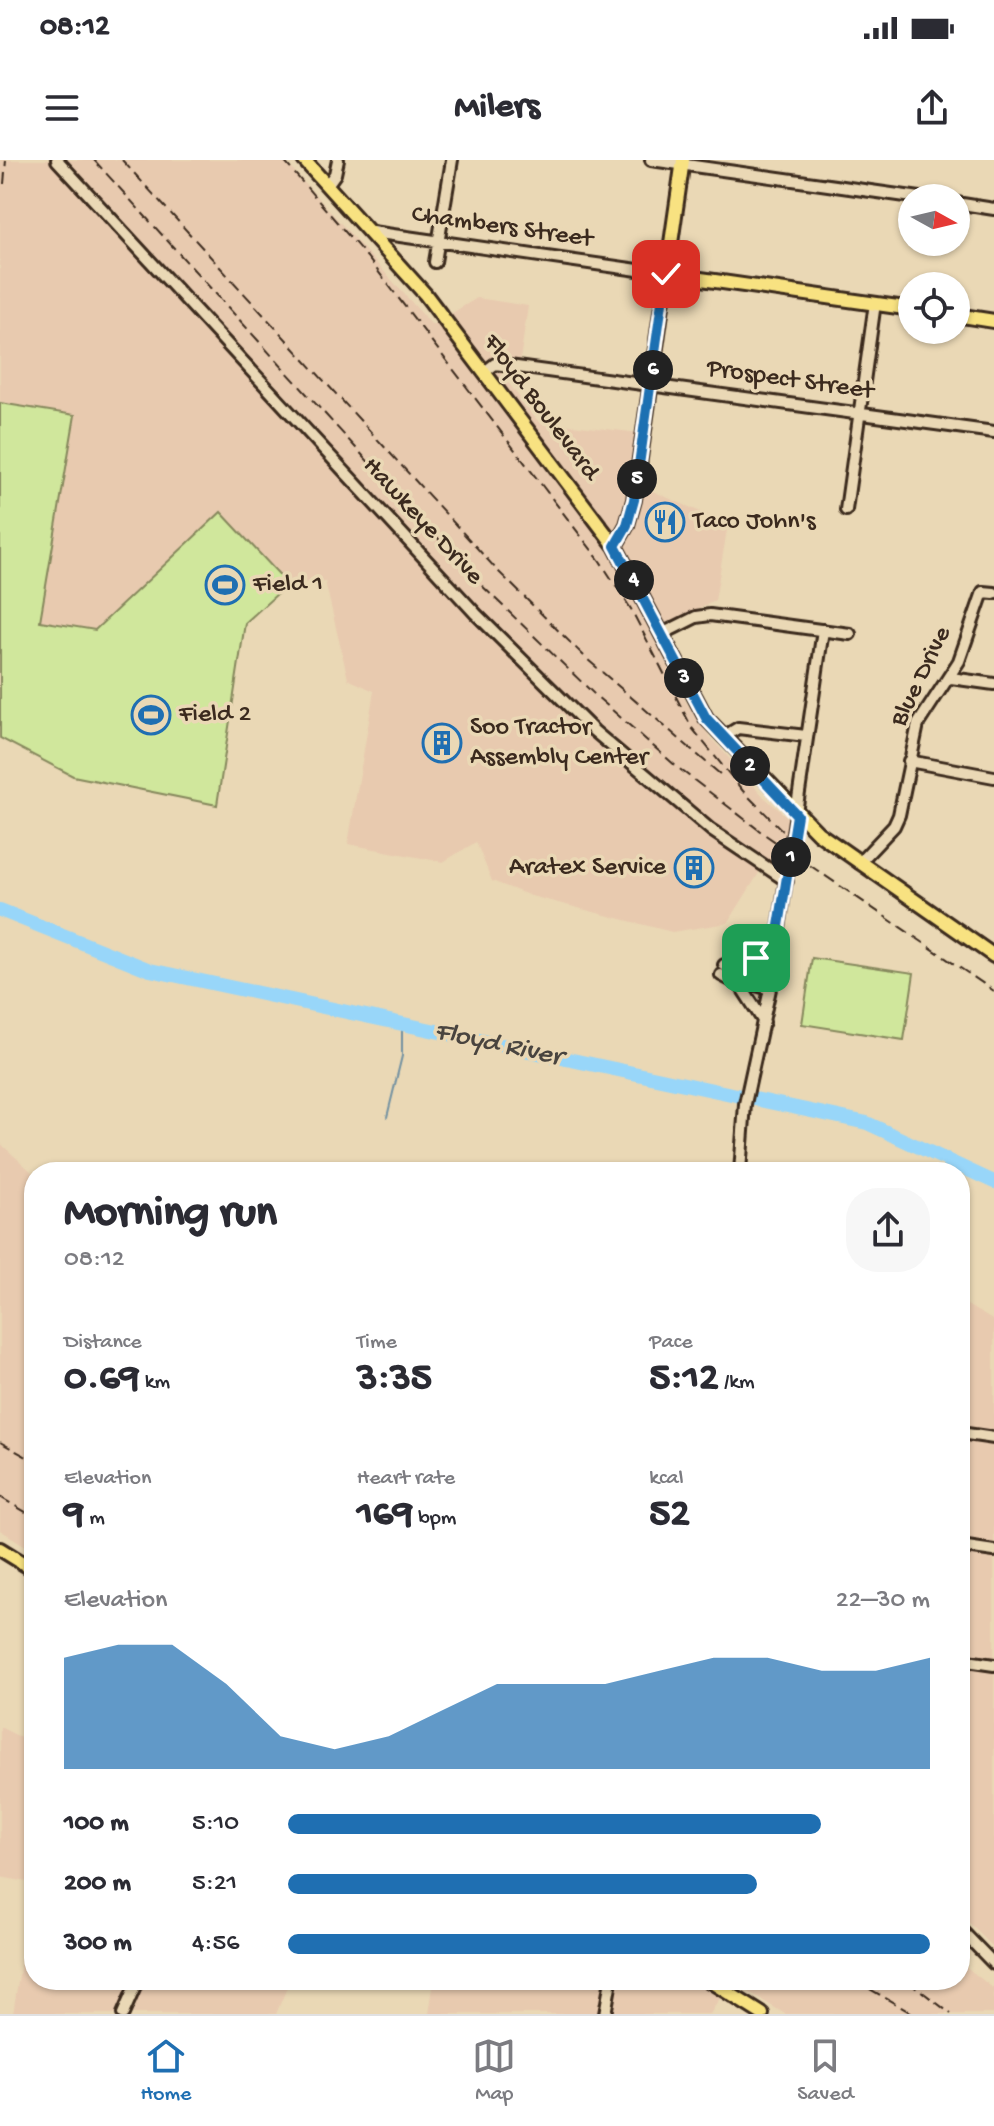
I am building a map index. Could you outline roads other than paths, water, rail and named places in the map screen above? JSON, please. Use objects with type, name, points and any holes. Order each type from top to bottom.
[{"type":"main road","name":"Floyd Boulevard","points":[[304,160],[372,232],[486,371],[615,546],[706,718],[797,815],[859,863],[994,956]]},
{"type":"main road","points":[[615,546],[627,525],[634,500],[682,162]]},
{"type":"main road","name":"Chambers Street","points":[[666,274],[898,307]]},
{"type":"main road","points":[[970,317],[994,321]]},
{"type":"main road","points":[[0,1549],[24,1564]]},
{"type":"main road","points":[[724,1990],[762,2014]]},
{"type":"street","name":"Hawkeye Drive","points":[[57,160],[476,614],[584,721],[711,830],[787,881]]},
{"type":"street","points":[[327,185],[335,174],[338,160]]},
{"type":"street","points":[[435,262],[452,160]]},
{"type":"street","points":[[651,160],[898,195]]},
{"type":"street","points":[[970,205],[994,209]]},
{"type":"street","name":"Chambers Street","points":[[372,232],[666,274]]},
{"type":"street","points":[[846,510],[875,303]]},
{"type":"street","name":"Prospect Street","points":[[486,371],[495,364],[994,432]]},
{"type":"street","name":"Blue Drive","points":[[859,863],[894,826],[902,806],[909,761],[922,713],[951,678],[989,593]]},
{"type":"street","points":[[662,634],[696,617],[710,615],[850,634]]},
{"type":"street","points":[[740,1162],[745,1104],[759,1053],[823,630]]},
{"type":"street","points":[[951,678],[994,684]]},
{"type":"street","points":[[723,737],[738,728],[806,736]]},
{"type":"street","points":[[909,761],[994,777]]},
{"type":"street","points":[[770,984],[724,965],[756,958],[778,932]]},
{"type":"street","points":[[764,1022],[740,985],[721,975],[770,984]]},
{"type":"street","points":[[970,1434],[994,1438]]},
{"type":"street","points":[[970,1547],[994,1551]]},
{"type":"street","points":[[970,1661],[994,1665]]},
{"type":"street","points":[[970,1939],[994,1964]]},
{"type":"street","points":[[123,2014],[134,1990]]},
{"type":"street","points":[[605,2014],[609,1990]]},
{"type":"waterway","name":"Floyd River","points":[[0,910],[150,970],[867,1123],[951,1162]]},
{"type":"waterway","points":[[387,1117],[402,1056],[402,1026]]},
{"type":"waterway","name":"Floyd River","points":[[970,1171],[994,1182]]},
{"type":"railway","points":[[4,184],[6,160]]},
{"type":"railway","points":[[94,160],[476,580],[595,695],[677,767],[764,834],[994,991]]},
{"type":"railway","points":[[122,160],[497,570],[587,659],[721,775]]},
{"type":"railway","points":[[283,160],[367,257],[600,561],[631,609],[692,728],[743,791],[797,845]]},
{"type":"railway","points":[[0,1442],[24,1455]]},
{"type":"railway","points":[[0,1497],[24,1511]]},
{"type":"railway","points":[[871,1990],[913,2014]]},
{"type":"railway","points":[[920,1990],[951,2014]]},
{"type":"place","name":"Taco John's","points":[[665,522]]},
{"type":"place","name":"Field 1","points":[[225,585]]},
{"type":"place","name":"Field 2","points":[[151,715]]},
{"type":"place","name":"Soo Tractor Assembly Center","points":[[442,743]]},
{"type":"place","name":"Aratex Service","points":[[694,868]]}]
